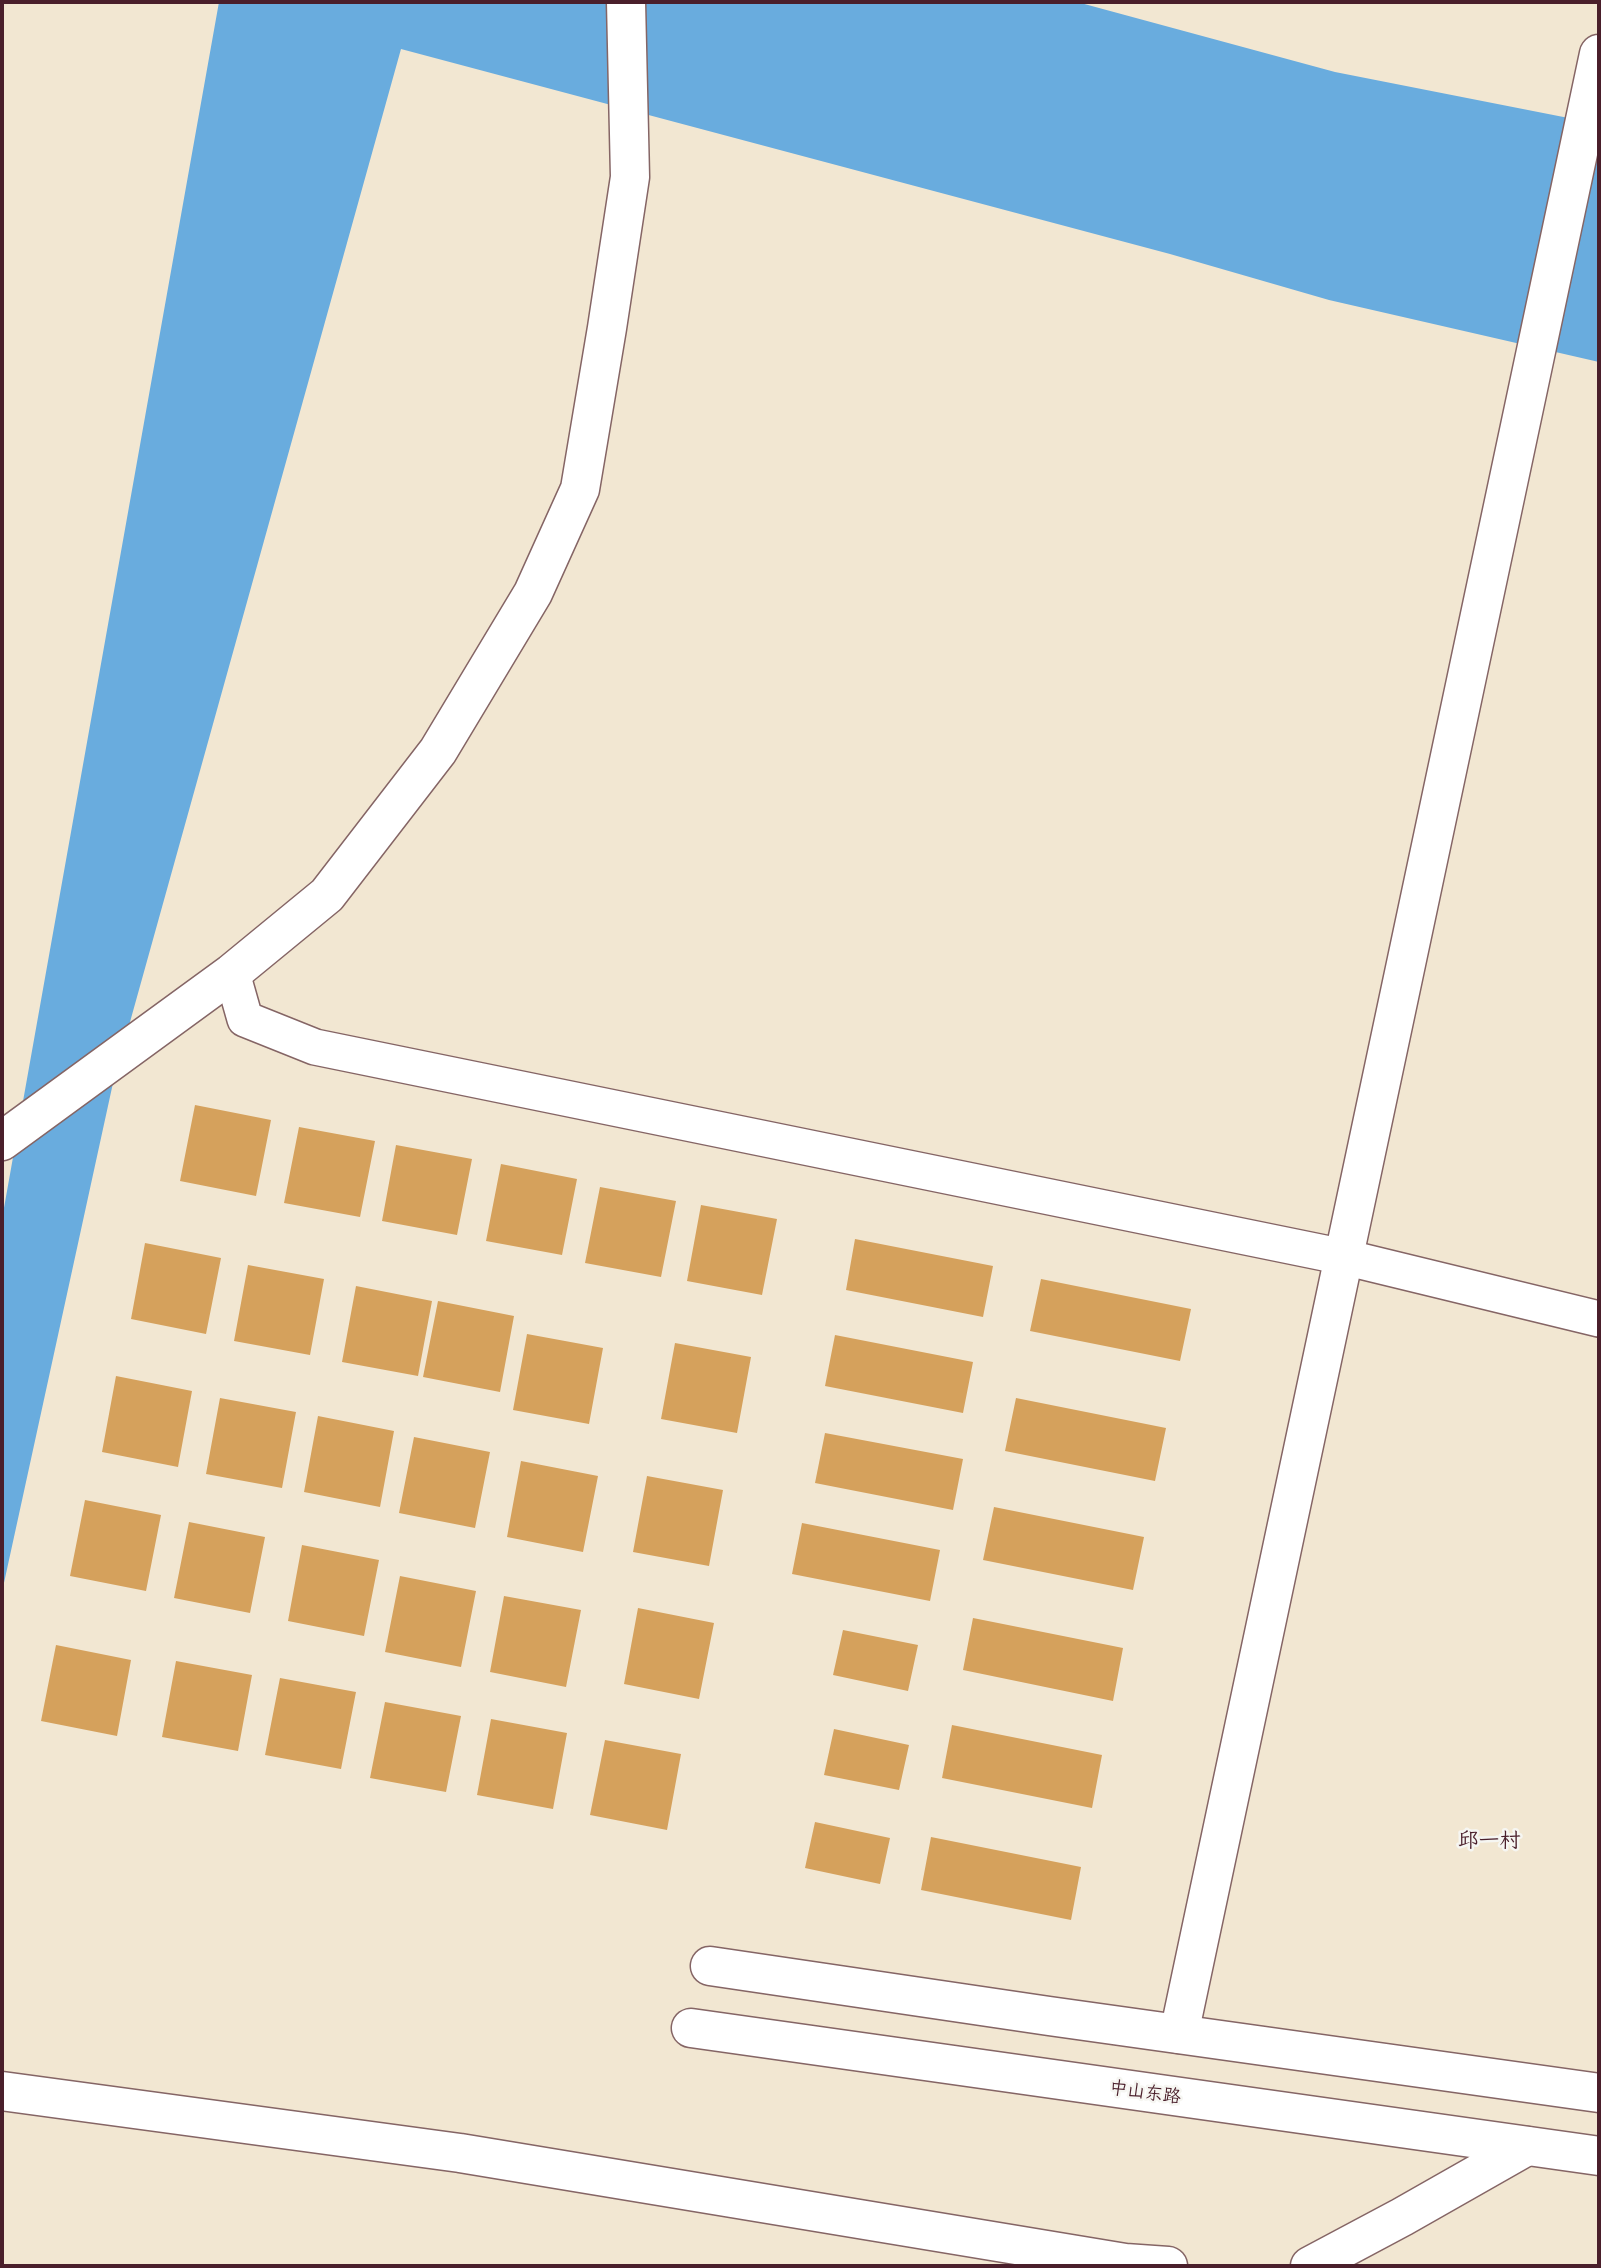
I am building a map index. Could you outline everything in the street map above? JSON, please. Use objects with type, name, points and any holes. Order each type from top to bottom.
[{"type":"street","points":[[2,1142],[232,973],[327,895],[438,751],[533,593],[580,489],[630,177],[626,2]]},
{"type":"street","points":[[1179,2034],[1599,54]]},
{"type":"street","points":[[232,973],[245,1018],[314,1047],[1344,1256],[1599,1319]]},
{"type":"street","points":[[710,1966],[1599,2093]]},
{"type":"street","name":"中山东路","points":[[691,2028],[1599,2157]]},
{"type":"street","points":[[2,2091],[460,2153],[1098,2258],[1168,2266]]},
{"type":"street","points":[[1310,2266],[1527,2147]]},
{"type":"water","points":[[219,2],[1077,2],[1335,72],[1599,124],[1599,362],[1329,300],[1170,254],[401,49],[113,1083],[2,1592],[2,1219]]},
{"type":"building","points":[[195,1105],[271,1120],[256,1196],[180,1181]]},
{"type":"building","points":[[299,1127],[375,1141],[360,1217],[284,1203]]},
{"type":"building","points":[[396,1145],[472,1159],[457,1235],[382,1221]]},
{"type":"building","points":[[501,1164],[577,1179],[562,1255],[486,1241]]},
{"type":"building","points":[[600,1187],[676,1201],[661,1277],[585,1263]]},
{"type":"building","points":[[701,1205],[777,1219],[762,1295],[687,1281]]},
{"type":"building","points":[[855,1239],[993,1266],[983,1317],[846,1290]]},
{"type":"building","points":[[145,1243],[221,1258],[206,1334],[131,1319]]},
{"type":"building","points":[[248,1265],[324,1279],[310,1355],[234,1341]]},
{"type":"building","points":[[1041,1279],[1191,1309],[1180,1361],[1030,1331]]},
{"type":"building","points":[[356,1286],[432,1301],[418,1376],[342,1362]]},
{"type":"building","points":[[438,1301],[514,1316],[500,1392],[423,1377]]},
{"type":"building","points":[[527,1334],[603,1348],[589,1424],[513,1410]]},
{"type":"building","points":[[835,1335],[973,1362],[963,1413],[825,1386]]},
{"type":"building","points":[[675,1343],[751,1357],[737,1433],[661,1419]]},
{"type":"building","points":[[116,1376],[192,1391],[178,1467],[102,1452]]},
{"type":"building","points":[[220,1398],[296,1412],[282,1488],[206,1474]]},
{"type":"building","points":[[1016,1398],[1166,1428],[1155,1481],[1005,1451]]},
{"type":"building","points":[[318,1416],[394,1431],[380,1507],[304,1492]]},
{"type":"building","points":[[825,1433],[963,1459],[953,1510],[815,1483]]},
{"type":"building","points":[[414,1437],[490,1452],[475,1528],[399,1513]]},
{"type":"building","points":[[521,1461],[598,1476],[583,1552],[507,1537]]},
{"type":"building","points":[[647,1476],[723,1490],[709,1566],[633,1552]]},
{"type":"building","points":[[85,1500],[161,1515],[146,1591],[70,1576]]},
{"type":"building","points":[[994,1507],[1144,1537],[1133,1590],[983,1560]]},
{"type":"building","points":[[189,1522],[265,1537],[250,1613],[174,1598]]},
{"type":"building","points":[[802,1523],[940,1550],[930,1601],[792,1574]]},
{"type":"building","points":[[302,1545],[379,1560],[364,1636],[288,1621]]},
{"type":"building","points":[[400,1576],[476,1591],[461,1667],[385,1652]]},
{"type":"building","points":[[504,1596],[581,1610],[566,1687],[490,1672]]},
{"type":"building","points":[[638,1608],[714,1623],[699,1699],[624,1684]]},
{"type":"building","points":[[973,1618],[1123,1648],[1113,1701],[963,1670]]},
{"type":"building","points":[[843,1630],[918,1645],[908,1691],[833,1675]]},
{"type":"building","points":[[56,1645],[131,1660],[117,1736],[41,1721]]},
{"type":"building","points":[[176,1661],[252,1675],[238,1751],[162,1737]]},
{"type":"building","points":[[280,1678],[356,1692],[341,1769],[265,1755]]},
{"type":"building","points":[[385,1702],[461,1716],[446,1792],[370,1778]]},
{"type":"building","points":[[491,1719],[567,1733],[553,1809],[477,1795]]},
{"type":"building","points":[[952,1725],[1102,1755],[1092,1808],[942,1778]]},
{"type":"building","points":[[834,1729],[909,1745],[899,1790],[824,1775]]},
{"type":"building","points":[[605,1740],[681,1754],[667,1830],[590,1815]]},
{"type":"building","points":[[815,1822],[890,1838],[880,1884],[805,1868]]},
{"type":"building","points":[[931,1837],[1081,1867],[1071,1920],[921,1890]]},
{"type":"district","name":"邱一村","points":[[1489,1842]]}]
